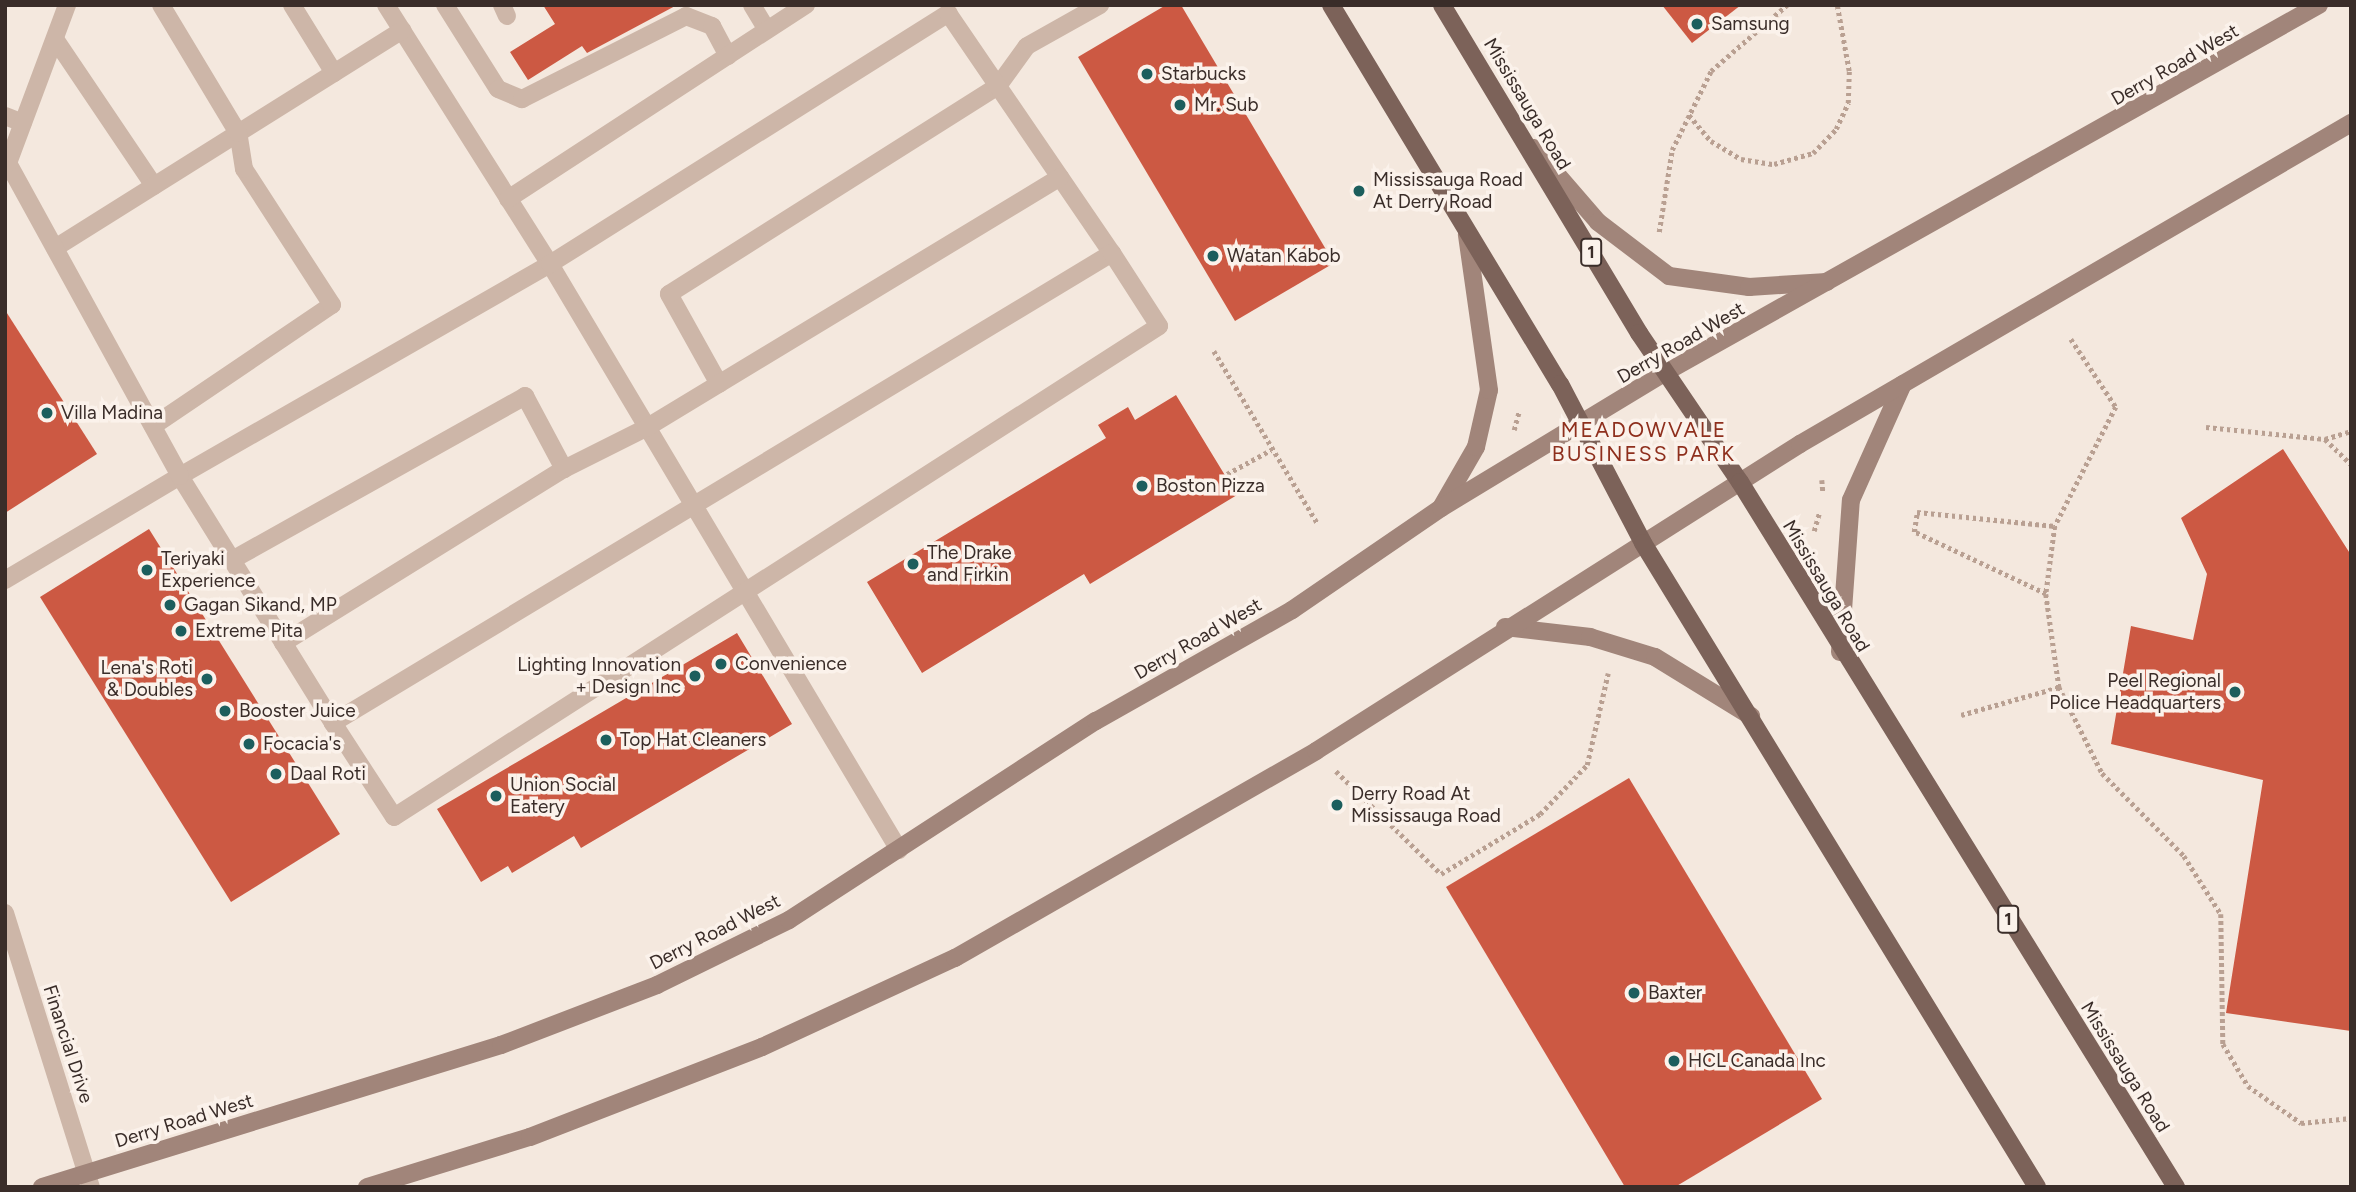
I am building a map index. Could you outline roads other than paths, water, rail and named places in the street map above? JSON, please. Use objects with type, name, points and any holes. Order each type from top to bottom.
[{"type":"main road","points":[[1331,5],[1583,426],[1643,544],[1756,719],[2037,1187]]},
{"type":"main road","name":"Mississauga Road","points":[[1442,5],[1665,372],[1740,482],[1840,652],[2176,1187]]},
{"type":"main road","name":"Derry Road West","points":[[42,1187],[89,1180],[501,1045],[657,985],[789,919],[1097,721],[1292,610],[1441,508],[1583,426],[1665,372],[1831,282],[2319,5]]},
{"type":"main road","points":[[367,1187],[530,1137],[762,1048],[955,958],[1316,751],[1505,627],[1740,482],[1902,384],[2351,123]]},
{"type":"main road","points":[[1519,131],[1598,222],[1669,276],[1749,287],[1831,282]]},
{"type":"main road","points":[[1441,508],[1476,447],[1489,390],[1467,235]]},
{"type":"main road","points":[[1840,652],[1851,500],[1902,384]]},
{"type":"main road","points":[[1505,627],[1590,637],[1655,657],[1756,719]]},
{"type":"street","points":[[5,580],[180,476],[550,264],[945,9],[1159,326],[394,817],[180,476],[9,163],[67,5]]},
{"type":"street","points":[[153,426],[331,305],[244,169],[238,132],[161,5]]},
{"type":"street","points":[[292,5],[334,73]]},
{"type":"street","points":[[386,5],[550,264],[743,593],[899,850]]},
{"type":"street","points":[[445,5],[498,89],[522,99],[686,16],[712,26],[728,56]]},
{"type":"street","points":[[752,5],[767,30]]},
{"type":"street","points":[[508,199],[806,5]]},
{"type":"street","points":[[719,384],[668,294],[998,86],[1027,46],[1100,5]]},
{"type":"street","points":[[55,248],[402,30]]},
{"type":"street","points":[[55,39],[155,186]]},
{"type":"street","points":[[5,116],[23,123]]},
{"type":"street","points":[[283,643],[564,469],[646,428],[1060,177]]},
{"type":"street","points":[[333,723],[694,509],[1112,253]]},
{"type":"street","points":[[232,560],[525,396],[564,469]]},
{"type":"street","name":"Financial Drive","points":[[5,913],[89,1180]]},
{"type":"place","name":"Samsung","points":[[1697,24]]},
{"type":"place","name":"Starbucks","points":[[1147,74]]},
{"type":"place","name":"Mr. Sub","points":[[1180,105]]},
{"type":"place","name":"Mississauga Road At Derry Road","points":[[1359,191]]},
{"type":"place","name":"Watan Kabob","points":[[1213,256]]},
{"type":"place","name":"Villa Madina","points":[[47,413]]},
{"type":"place","name":"Boston Pizza","points":[[1142,486]]},
{"type":"place","name":"The Drake and Firkin","points":[[913,564]]},
{"type":"place","name":"Teriyaki Experience","points":[[147,570]]},
{"type":"place","name":"Gagan Sikand, MP","points":[[170,605]]},
{"type":"place","name":"Extreme Pita","points":[[181,631]]},
{"type":"place","name":"Convenience","points":[[721,664]]},
{"type":"place","name":"Lighting Innovation + Design Inc","points":[[695,676]]},
{"type":"place","name":"Lena's Roti & Doubles","points":[[207,679]]},
{"type":"place","name":"Peel Regional Police Headquarters","points":[[2235,692]]},
{"type":"place","name":"Booster Juice","points":[[225,711]]},
{"type":"place","name":"Top Hat Cleaners","points":[[606,740]]},
{"type":"place","name":"Focacia's","points":[[249,744]]},
{"type":"place","name":"Daal Roti","points":[[276,774]]},
{"type":"place","name":"Union Social Eatery","points":[[496,796]]},
{"type":"place","name":"Derry Road At Mississauga Road","points":[[1337,805]]},
{"type":"place","name":"Baxter","points":[[1634,993]]},
{"type":"place","name":"HCL Canada Inc","points":[[1674,1061]]},
{"type":"district","name":"MEADOWVALE BUSINESS PARK","points":[[1644,442]]}]
